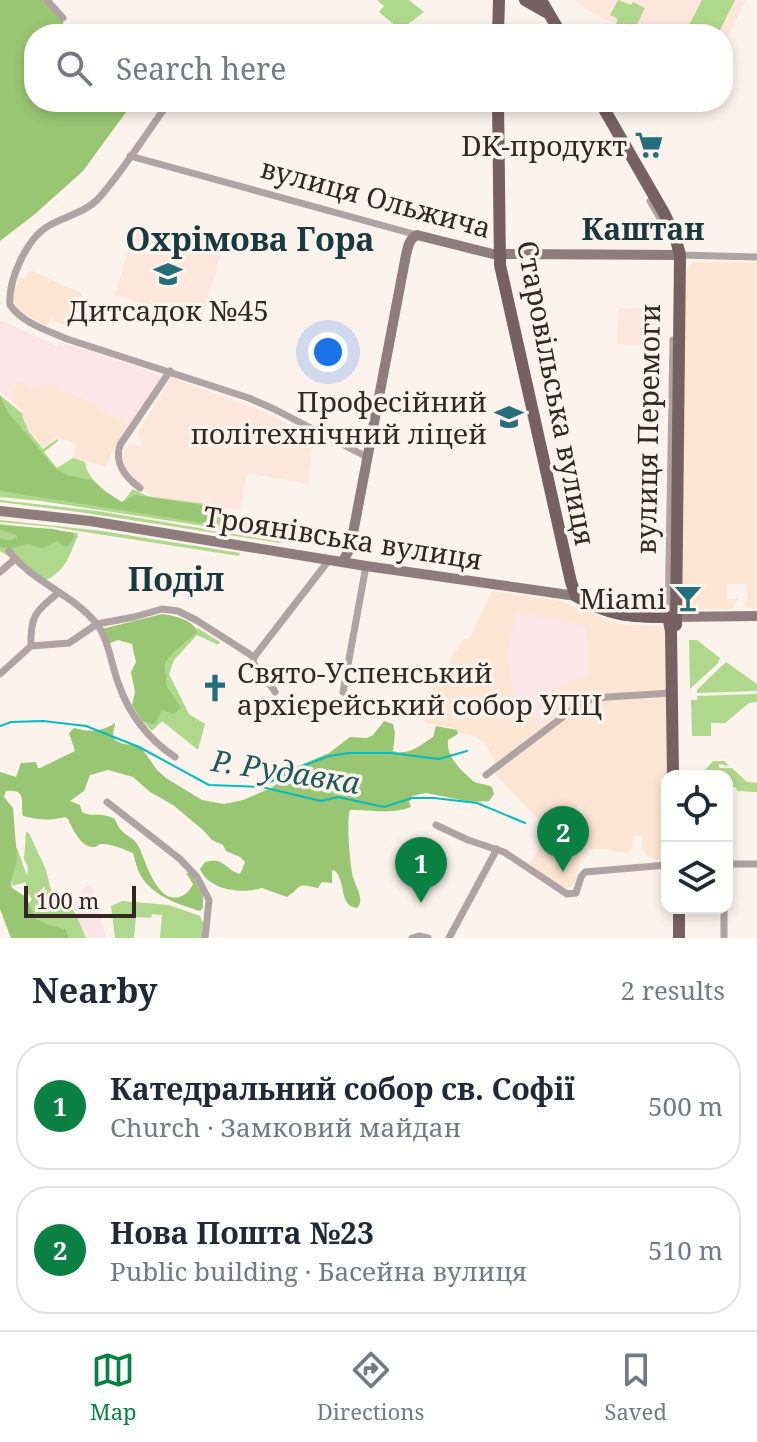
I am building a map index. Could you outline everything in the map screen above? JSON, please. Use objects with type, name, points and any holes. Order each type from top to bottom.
[{"type":"main road","points":[[525,0],[538,2],[555,24]]},
{"type":"main road","points":[[498,24],[504,6],[502,1]]},
{"type":"main road","name":"Старовільська вулиця","points":[[498,112],[500,265],[576,596]]},
{"type":"main road","name":"вулиця Перемоги","points":[[606,112],[675,236],[672,617],[675,770]]},
{"type":"main road","name":"Троянівська вулиця","points":[[576,596],[624,616],[672,617]]},
{"type":"main road","name":"вулиця Перемоги","points":[[672,617],[675,770]]},
{"type":"main road","points":[[676,914],[676,938]]},
{"type":"street","points":[[47,0],[63,18]]},
{"type":"street","points":[[538,2],[549,24]]},
{"type":"street","points":[[162,112],[97,201],[50,225],[36,236],[10,288],[10,305],[25,319],[54,333],[210,384],[274,409],[367,457]]},
{"type":"street","name":"вулиця Перемоги","points":[[600,112],[668,232],[677,256]]},
{"type":"street","name":"вулиця Ольжича","points":[[130,156],[484,253],[757,257]]},
{"type":"street","points":[[342,562],[350,549],[406,255],[411,238],[417,235]]},
{"type":"street","points":[[140,488],[130,481],[121,466],[118,451],[170,371]]},
{"type":"street","name":"Троянівська вулиця","points":[[0,511],[90,521],[576,596]]},
{"type":"street","points":[[9,551],[97,624],[119,688],[139,724],[156,745],[175,757]]},
{"type":"street","points":[[0,572],[15,559]]},
{"type":"street","points":[[275,692],[253,663],[254,657],[329,560]]},
{"type":"street","points":[[343,692],[366,566]]},
{"type":"street","points":[[31,646],[30,626],[34,618],[58,593]]},
{"type":"street","points":[[0,674],[31,646],[69,643],[97,624],[162,609],[178,611],[196,620],[254,657]]},
{"type":"street","points":[[672,617],[757,616]]},
{"type":"street","points":[[486,775],[576,707],[592,699],[672,693]]},
{"type":"street","points":[[107,802],[180,859],[197,877],[209,900],[205,938]]},
{"type":"street","points":[[436,825],[497,849],[567,894],[576,893],[585,872],[661,866]]},
{"type":"street","points":[[449,938],[497,849]]},
{"type":"street","points":[[733,866],[757,866]]},
{"type":"street","points":[[724,914],[724,938]]},
{"type":"street","points":[[412,938],[428,938]]},
{"type":"shaded area","points":[[575,0],[746,0],[733,26],[616,24],[582,7]]},
{"type":"shaded area","name":"Дитсадок №45","points":[[135,228],[221,254],[201,321],[115,295]]},
{"type":"shaded area","points":[[693,262],[757,263],[757,609],[745,607],[745,601],[748,601],[747,584],[727,584],[727,599],[738,599],[733,609],[693,609],[685,605],[681,598],[686,270]]},
{"type":"shaded area","points":[[30,270],[81,293],[83,298],[69,325],[51,319],[46,326],[18,310],[14,290],[20,277],[25,279]]},
{"type":"shaded area","points":[[619,308],[661,310],[660,340],[641,340],[641,345],[617,344]]},
{"type":"shaded area","points":[[0,320],[57,346],[59,342],[163,377],[131,424],[54,385],[37,385],[35,389],[18,381],[10,400],[0,392]]},
{"type":"shaded area","points":[[171,378],[265,412],[313,437],[308,484],[247,473],[240,510],[151,496],[131,477],[120,456],[133,443],[140,447],[142,443],[137,434]]},
{"type":"shaded area","points":[[18,381],[54,385],[131,424],[115,446],[106,467],[72,458],[77,445],[67,440],[55,439],[43,448],[29,431],[21,415],[23,411],[10,400]]},
{"type":"shaded area","points":[[492,591],[560,601],[618,624],[664,626],[667,770],[661,770],[661,858],[656,860],[648,856],[642,848],[642,836],[633,836],[632,849],[628,852],[590,849],[586,815],[579,805],[575,809],[582,818],[583,836],[571,848],[579,856],[580,862],[574,884],[563,888],[529,864],[550,832],[493,772],[494,760],[486,745],[476,737],[455,732],[455,728],[425,723],[434,682],[441,683],[452,655],[464,639],[469,639]]},
{"type":"shaded area","points":[[516,612],[587,626],[588,675],[548,692],[555,717],[540,729],[526,699],[516,700],[507,657]]},
{"type":"shaded area","points":[[91,884],[106,938],[86,938],[69,903],[79,898],[85,887]]},
{"type":"green space","points":[[0,0],[47,0],[63,18],[63,24],[24,24],[24,112],[126,112],[83,171],[0,241]]},
{"type":"green space","points":[[377,0],[409,0],[424,12],[408,24],[393,24],[379,12],[384,6]]},
{"type":"green space","points":[[618,0],[645,8],[637,24],[616,24],[618,19],[610,15]]},
{"type":"green space","points":[[702,0],[735,0],[723,24],[690,24]]},
{"type":"green space","points":[[0,395],[23,414],[29,432],[43,449],[57,439],[44,452],[57,468],[73,458],[85,462],[94,481],[122,503],[133,489],[147,496],[220,506],[234,521],[251,526],[243,532],[0,497]]},
{"type":"green space","points":[[0,395],[7,411],[55,468],[69,476],[92,480],[122,502],[135,495],[216,507],[219,512],[203,523],[0,491]]},
{"type":"green space","points":[[0,502],[97,511],[283,542]]},
{"type":"green space","points":[[0,520],[102,531],[240,553],[239,556]]},
{"type":"green space","points":[[0,524],[77,533],[78,536],[63,567],[46,580],[0,551]]},
{"type":"green space","points":[[0,525],[52,529],[75,536],[67,547],[57,541],[42,548],[28,544],[8,549],[0,547],[0,539],[10,541],[17,537],[0,529]]},
{"type":"green space","points":[[162,614],[187,621],[198,632],[165,663],[167,687],[181,708],[174,714],[162,710],[154,725],[142,721],[132,705],[135,692],[131,672],[136,662],[132,644],[118,640],[108,644],[102,629]]},
{"type":"green space","points":[[196,627],[220,642],[218,645],[197,635],[174,660],[169,674],[189,714],[205,724],[198,750],[162,721],[152,731],[142,721],[154,725],[167,687],[165,663],[198,632]]},
{"type":"green space","points":[[689,640],[697,640],[720,658],[690,689]]},
{"type":"green space","points":[[726,662],[757,684],[757,691],[697,693],[697,690]]},
{"type":"green space","points":[[757,694],[757,702],[749,703],[725,723],[711,723],[711,736],[692,736],[691,700],[697,700],[697,696]]},
{"type":"green space","points":[[384,721],[393,724],[393,751],[399,752],[414,749],[433,737],[436,726],[457,730],[458,734],[448,740],[452,758],[473,781],[492,787],[494,794],[489,801],[471,802],[426,793],[412,796],[409,802],[411,807],[404,809],[350,810],[348,833],[353,877],[360,900],[357,908],[347,903],[334,870],[332,883],[322,882],[318,888],[300,886],[287,897],[262,888],[246,891],[227,889],[211,882],[200,869],[205,862],[220,862],[239,874],[245,862],[226,851],[223,845],[212,840],[173,805],[150,792],[133,777],[108,770],[90,775],[84,791],[70,801],[80,805],[85,814],[115,819],[120,830],[137,844],[154,880],[165,894],[180,897],[186,893],[193,884],[186,873],[191,873],[203,896],[203,908],[200,911],[157,893],[138,870],[133,853],[108,844],[94,847],[85,844],[65,817],[44,820],[23,816],[20,794],[6,791],[4,797],[13,808],[17,858],[12,888],[26,897],[36,918],[48,925],[66,929],[69,938],[11,938],[0,909],[0,772],[16,777],[21,763],[36,762],[40,768],[75,751],[69,733],[74,728],[95,730],[115,723],[114,739],[140,746],[166,778],[202,800],[224,804],[271,788],[289,770],[329,753],[350,737],[367,738],[373,735]]},
{"type":"green space","points":[[713,761],[724,761],[729,766],[719,764],[719,768],[732,768],[747,782],[757,783],[757,792],[737,791],[733,787],[733,770],[705,770]]},
{"type":"green space","points":[[26,832],[46,870],[51,890],[69,905],[86,938],[69,938],[66,929],[43,922],[29,903],[32,899],[25,890],[26,882],[13,886],[2,853],[17,848],[27,876],[28,867],[24,859]]},
{"type":"green space","points":[[122,901],[169,905],[200,916],[204,925],[202,938],[160,938],[162,915],[152,914],[151,918],[136,917],[134,938],[115,938],[111,906]]},
{"type":"waterway","name":"Р. Рудавка","points":[[0,726],[11,722],[43,721],[86,726],[139,747],[209,785],[262,787],[321,801],[338,797],[384,807],[412,798],[477,803],[525,823]]},
{"type":"waterway","points":[[264,785],[329,756],[391,753],[439,759],[467,751]]},
{"type":"place","name":"DK-продукт","points":[[649,145]]},
{"type":"place","name":"Дитсадок №45","points":[[168,274]]},
{"type":"place","name":"Професійний політехнічний ліцей","points":[[509,417]]},
{"type":"place","name":"Miami","points":[[688,598]]},
{"type":"place","name":"Свято-Успенський архієрейський собор УПЦ","points":[[215,688]]},
{"type":"place","name":"Нова Пошта №23","points":[[563,872]]},
{"type":"place","name":"Катедральний собор св. Софії","points":[[421,903]]},
{"type":"district","name":"Каштан","points":[[643,228]]},
{"type":"district","name":"Охрімова Гора","points":[[250,238]]},
{"type":"district","name":"Поділ","points":[[176,578]]}]
